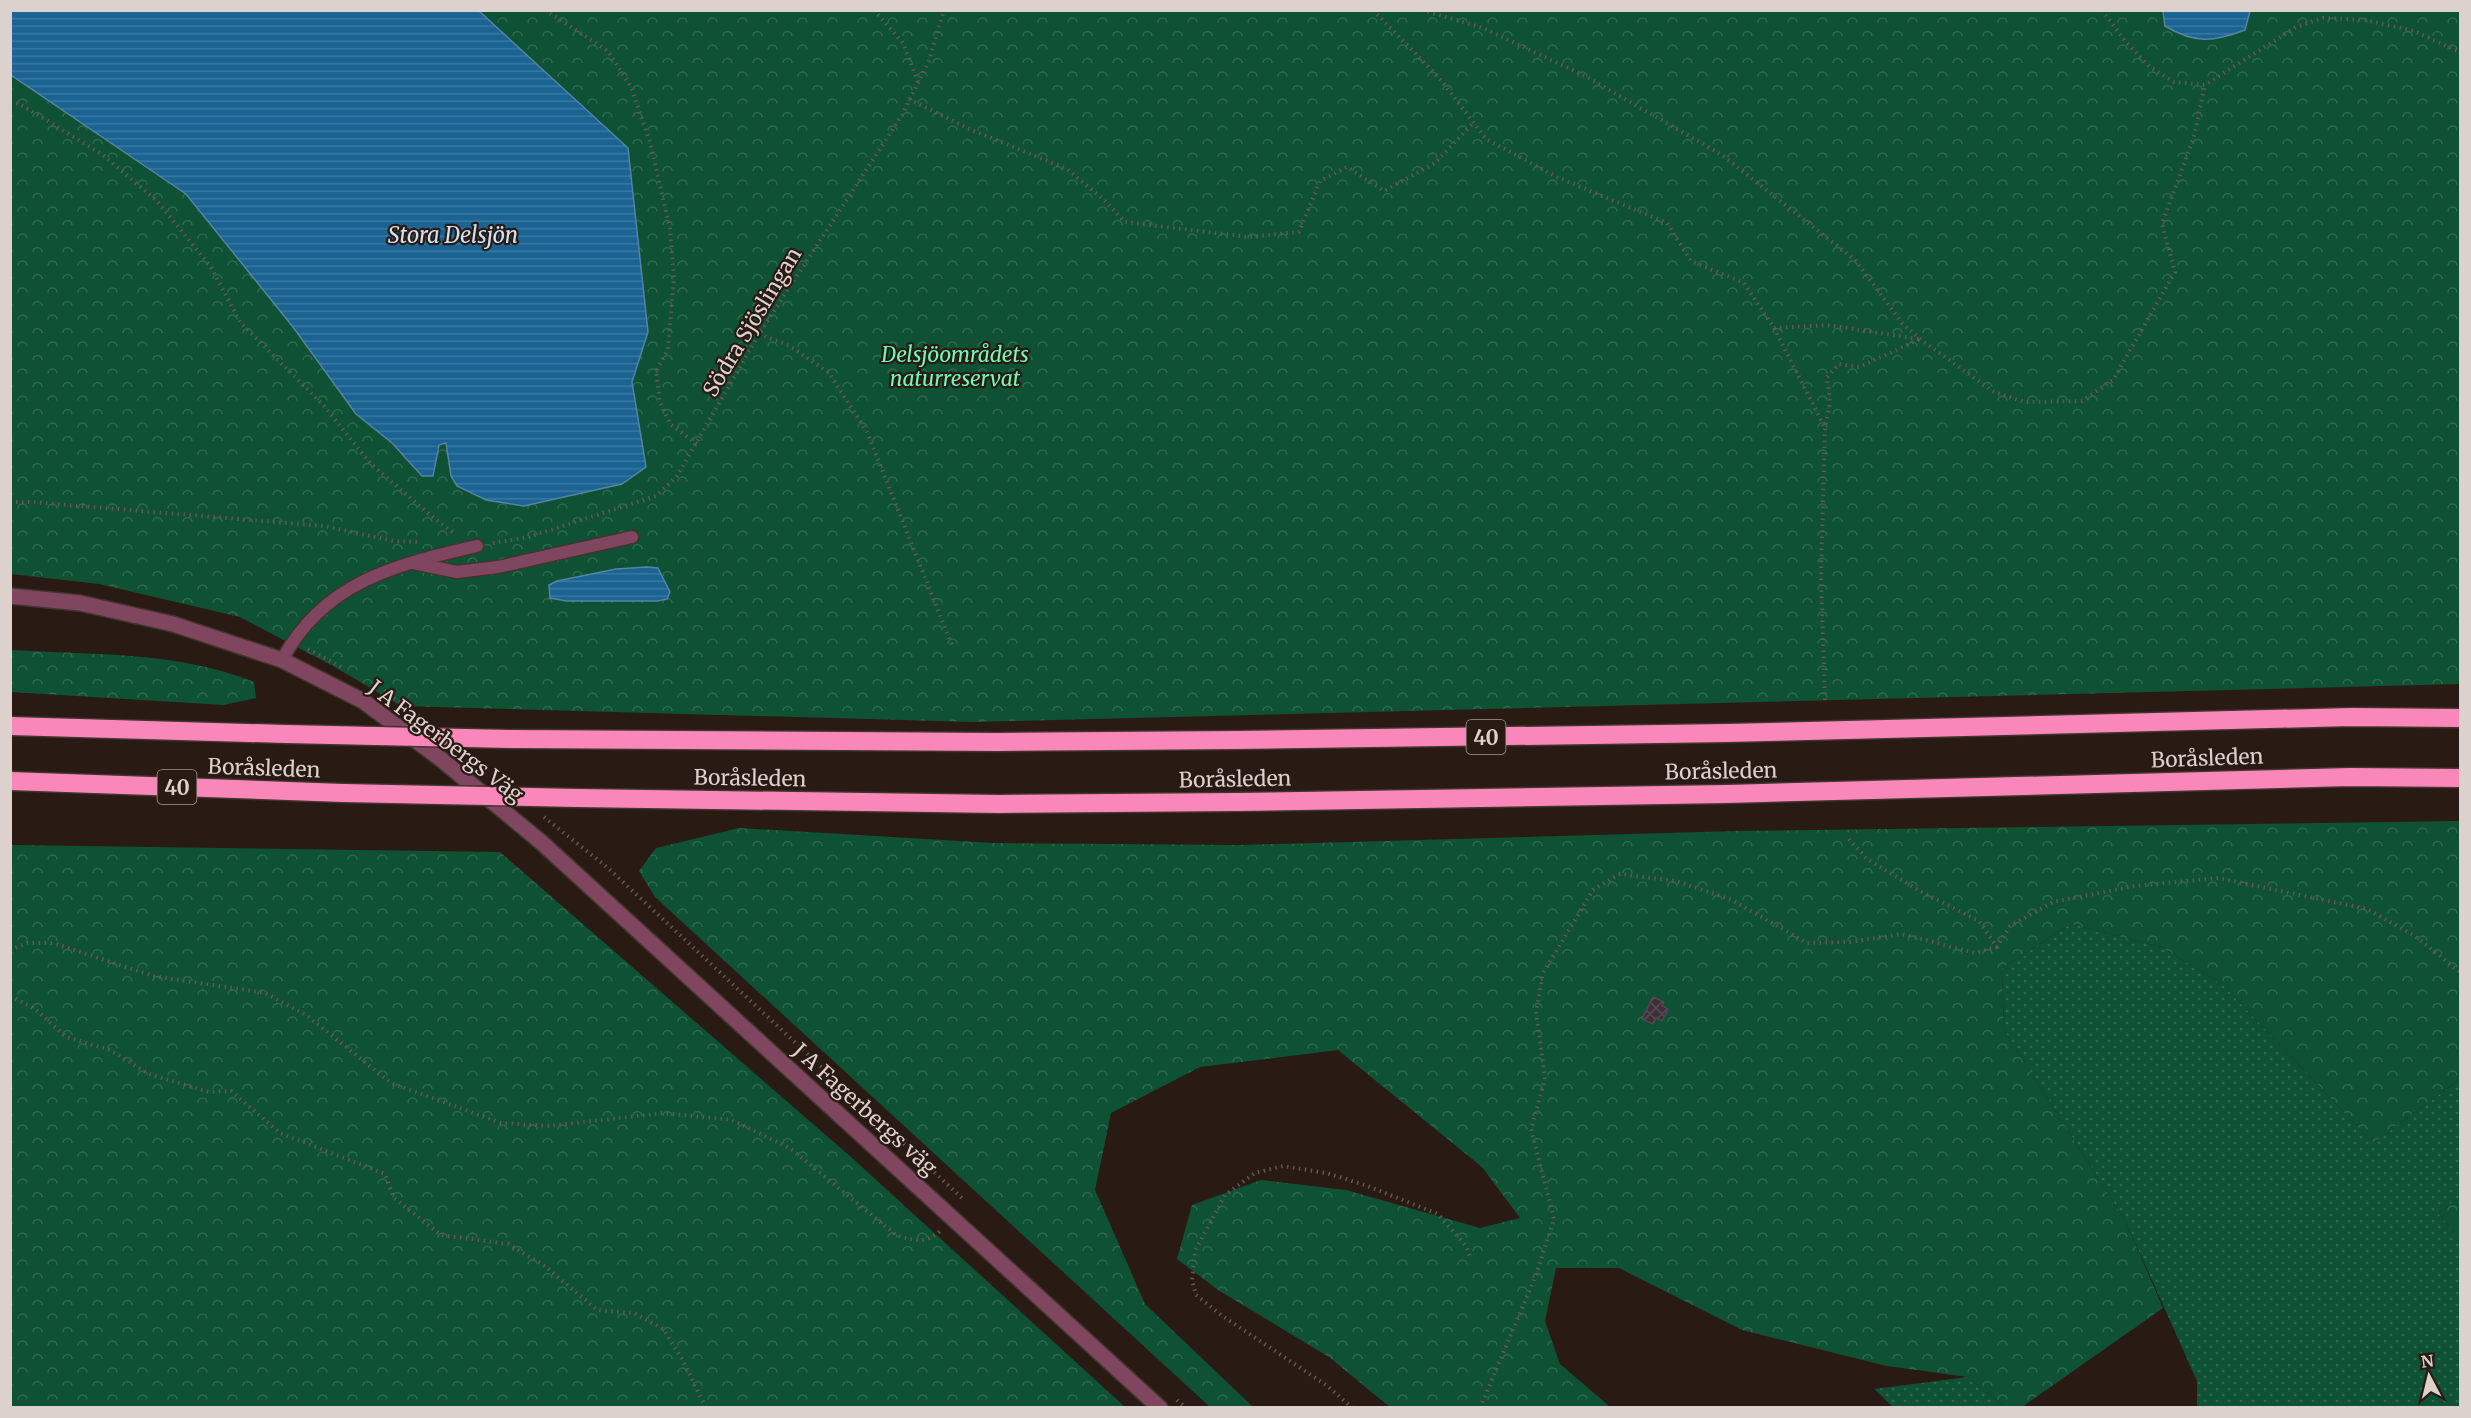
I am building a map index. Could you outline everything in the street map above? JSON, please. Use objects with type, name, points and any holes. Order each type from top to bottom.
[{"type":"highway","name":"Boråsleden","points":[[10,726],[512,739],[998,742],[1727,733],[2351,717],[2460,718]]},
{"type":"highway","name":"Boråsleden","points":[[10,781],[343,793],[999,804],[1727,794],[2350,777],[2460,778]]},
{"type":"street","name":"J A Fagerbergs Väg","points":[[10,596],[80,603],[173,624],[282,660],[363,701],[442,760],[541,842]]},
{"type":"street","name":"J A Fagerbergs väg","points":[[541,842],[1160,1407]]},
{"type":"lane","points":[[408,562],[457,572],[498,567],[632,537]]},
{"type":"lane","points":[[282,660],[299,632],[333,598],[370,578],[408,562],[477,546]]},
{"type":"path","points":[[545,10],[608,51],[631,87],[650,142],[669,229],[674,278],[668,349],[656,371],[660,402],[670,424],[697,444]]},
{"type":"path","points":[[874,10],[888,23],[903,43],[918,82]]},
{"type":"path","name":"Södra Sjöslingan","points":[[495,543],[529,537],[656,496],[677,476],[759,334],[902,115],[929,61],[944,10]]},
{"type":"path","points":[[1373,10],[1441,80],[1486,139],[1557,177],[1666,223],[1691,261],[1744,283],[1774,328],[1825,428]]},
{"type":"path","points":[[1422,10],[1482,28],[1585,76],[1722,155],[1855,260],[1902,323],[1920,339],[1994,392],[2025,402],[2082,401],[2113,380],[2175,272],[2162,224],[2194,136],[2205,85]]},
{"type":"path","points":[[2102,10],[2125,41],[2151,67],[2174,82],[2205,85],[2296,27],[2323,18],[2366,20],[2414,31],[2460,52]]},
{"type":"path","points":[[909,99],[967,128],[1067,169],[1105,201],[1125,222],[1248,237],[1299,232],[1320,182],[1347,166],[1384,191],[1435,163],[1473,123]]},
{"type":"path","points":[[10,103],[20,104],[103,155],[158,202],[211,267],[240,322],[324,406],[371,464],[447,528],[477,546]]},
{"type":"path","points":[[1774,328],[1827,325],[1920,339]]},
{"type":"path","points":[[759,334],[790,346],[829,373],[867,432],[953,648]]},
{"type":"path","points":[[1825,700],[1821,577],[1825,428],[1830,402],[1827,377],[1839,364],[1858,367],[1920,339]]},
{"type":"path","points":[[10,502],[324,526],[394,541],[417,542]]},
{"type":"path","points":[[399,700],[426,722]]},
{"type":"path","points":[[535,810],[608,868],[968,1204]]},
{"type":"path","points":[[1849,839],[1867,859],[1920,891],[1979,921],[1997,947]]},
{"type":"path","points":[[1480,1407],[1536,1275],[1554,1219],[1531,1129],[1545,1078],[1536,1012],[1543,973],[1593,890],[1620,874],[1676,881],[1732,900],[1806,943],[1850,942],[1902,934],[1975,952],[1997,947],[2010,926],[2053,902],[2135,886],[2218,878],[2367,909],[2415,936],[2460,972]]},
{"type":"path","points":[[10,950],[27,943],[53,943],[153,976],[265,993],[306,1015],[391,1083],[501,1123],[550,1126],[663,1113],[732,1120],[791,1149],[896,1235],[916,1242],[933,1238]]},
{"type":"path","points":[[10,996],[35,1009],[66,1037],[110,1050],[149,1074],[209,1092],[231,1091],[280,1133],[386,1174],[394,1198],[441,1235],[508,1244],[545,1266],[597,1310],[634,1313],[663,1329],[682,1359],[706,1407]]},
{"type":"path","points":[[1353,1407],[1326,1385],[1221,1315],[1197,1295],[1192,1280],[1195,1251],[1225,1195],[1255,1173],[1283,1166],[1326,1173],[1365,1185],[1438,1214],[1466,1246],[1470,1257]]},
{"type":"green space","name":"Delsjöområdets naturreservat","points":[[11,11],[2460,11],[2460,684],[974,722],[401,706],[333,666],[240,617],[99,584],[11,574]]},
{"type":"green space","points":[[11,650],[134,656],[195,665],[254,682],[256,698],[224,705],[11,692]]},
{"type":"green space","points":[[2460,821],[2460,1079],[2373,1143],[2223,985],[2161,947],[2071,924],[2002,968],[2004,1030],[2125,1220],[2163,1308],[2022,1407],[2005,1407],[1968,1377],[1887,1366],[1742,1330],[1619,1268],[1556,1268],[1545,1321],[1560,1364],[1608,1405],[1607,1407],[1391,1408],[1329,1357],[1218,1290],[1177,1259],[1192,1205],[1261,1180],[1346,1190],[1480,1228],[1520,1218],[1482,1167],[1338,1050],[1200,1067],[1111,1113],[1095,1190],[1145,1304],[1253,1407],[1210,1407],[655,897],[639,871],[656,848],[739,828],[993,843],[1239,845],[1737,831]]},
{"type":"green space","points":[[11,845],[500,852],[851,1157],[1125,1407],[11,1407]]},
{"type":"green space","points":[[2071,924],[2161,947],[2223,985],[2373,1143],[2460,1079],[2460,1197],[2438,1213],[2460,1238],[2460,1407],[2197,1407],[2197,1381],[2125,1220],[2004,1030],[2002,968]]},
{"type":"green space","points":[[2460,1197],[2460,1238],[2438,1213]]},
{"type":"green space","points":[[1968,1377],[2005,1407],[1893,1407],[1874,1389]]},
{"type":"water","points":[[2163,10],[2250,11],[2245,30],[2214,39],[2204,39],[2186,36],[2165,26]]},
{"type":"water","name":"Stora Delsjön","points":[[10,11],[479,11],[628,148],[648,332],[632,382],[646,467],[622,484],[524,506],[486,500],[457,486],[451,476],[446,443],[439,445],[433,476],[422,476],[392,443],[356,414],[293,327],[186,194],[11,75]]},
{"type":"water","points":[[658,568],[670,592],[667,599],[567,601],[550,598],[549,585],[557,581],[616,569]]},
{"type":"building","points":[[1653,997],[1664,1002],[1662,1006],[1668,1009],[1662,1021],[1656,1018],[1653,1024],[1642,1019]]}]
